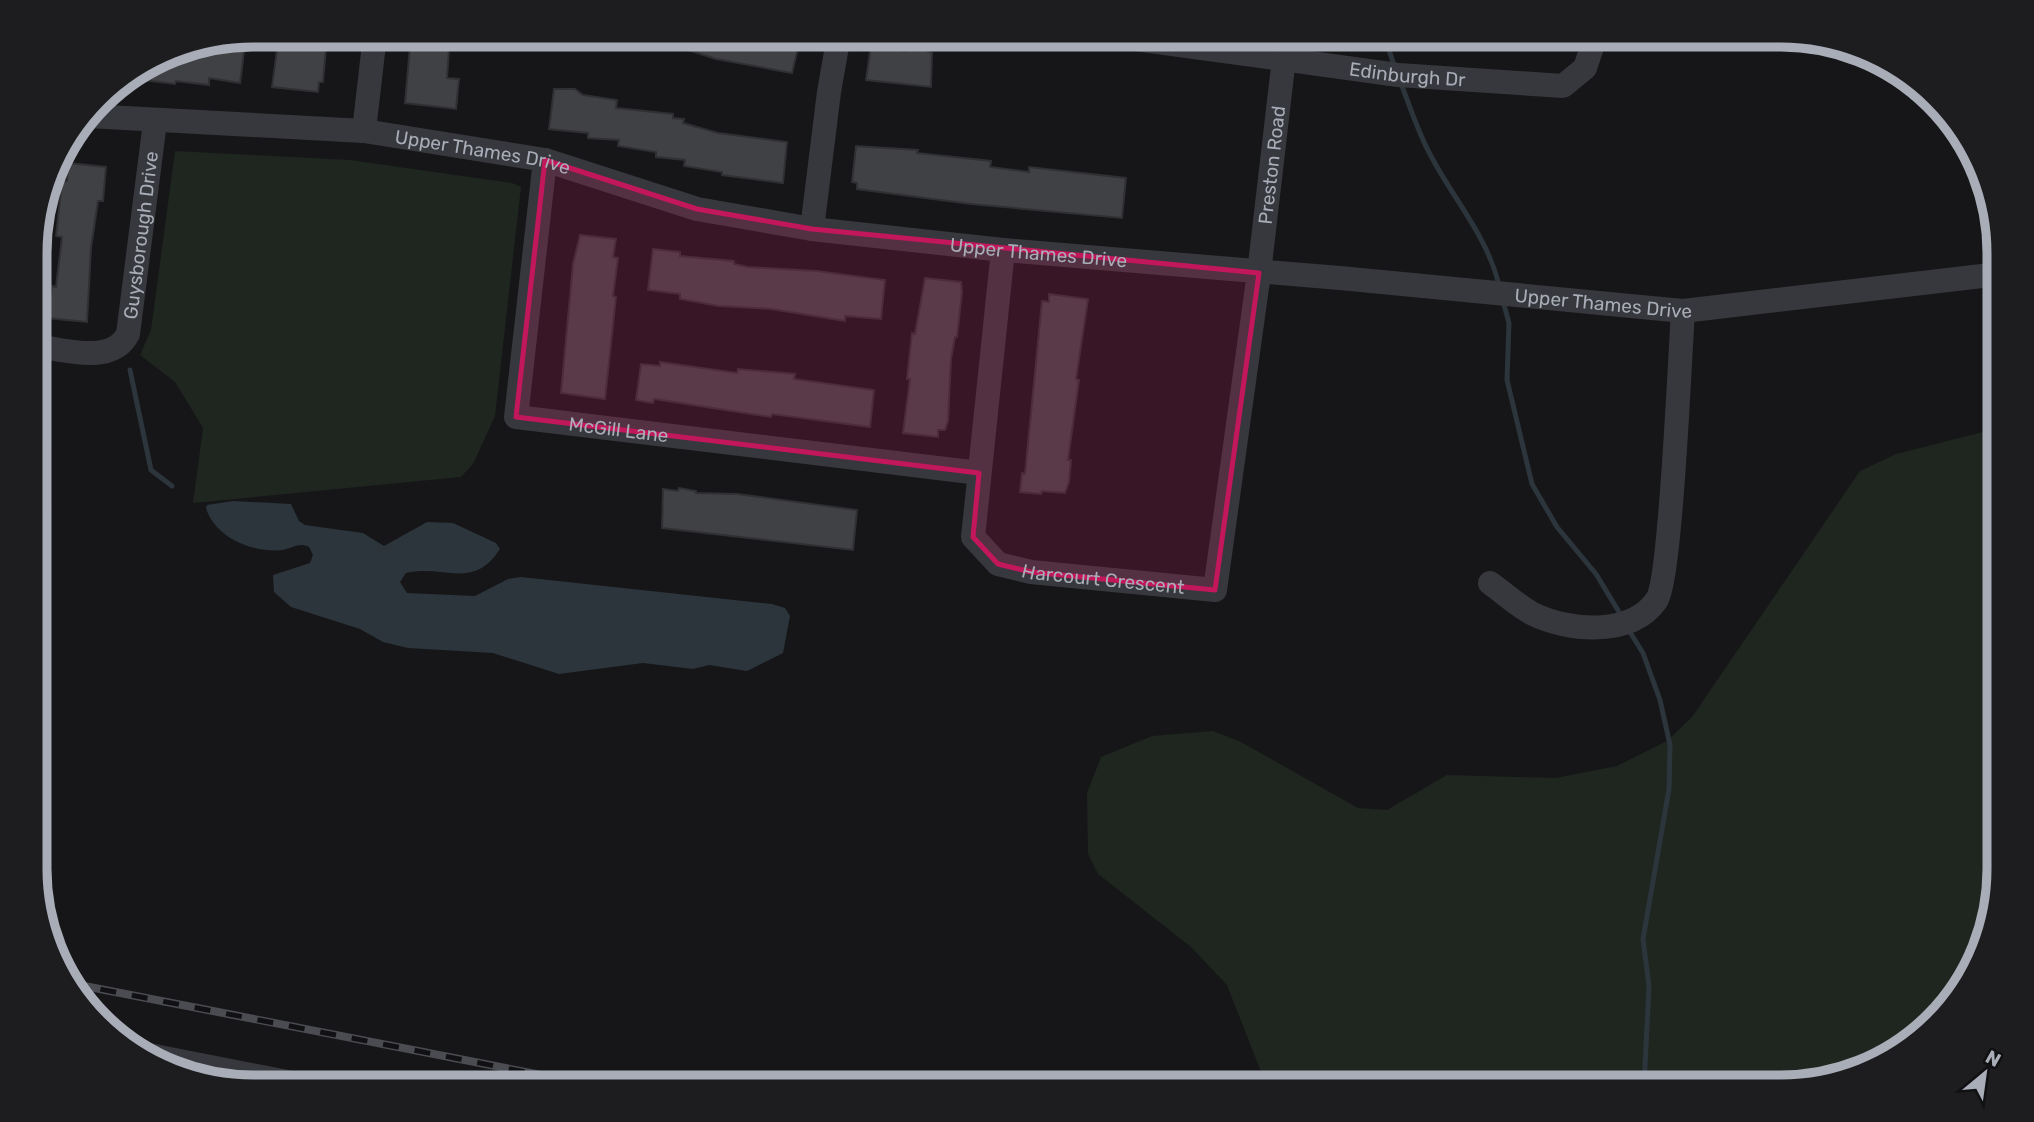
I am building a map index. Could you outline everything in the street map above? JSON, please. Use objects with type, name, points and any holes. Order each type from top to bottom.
[{"type":"street","points":[[365,131],[374,47]]},
{"type":"street","points":[[812,229],[837,47]]},
{"type":"street","name":"Edinburgh Dr","points":[[1208,47],[1398,75],[1563,86],[1585,68],[1592,47]]},
{"type":"street","name":"Preston Road","points":[[1259,273],[1284,58]]},
{"type":"street","name":"Upper Thames Drive","points":[[98,117],[365,131],[545,160],[697,209],[812,229],[1003,250],[1683,311],[1986,275]]},
{"type":"street","name":"Guysborough Drive","points":[[47,347],[92,353],[109,352],[124,341],[130,318],[155,122]]},
{"type":"street","name":"McGill Lane","points":[[545,160],[516,417],[979,473]]},
{"type":"street","name":"Harcourt Crescent","points":[[1003,250],[973,537],[998,564],[1031,572],[1215,590],[1259,273]]},
{"type":"street","points":[[1490,583],[1532,613],[1567,626],[1604,627],[1639,618],[1658,600],[1666,544],[1683,311]]},
{"type":"street","points":[[180,1061],[251,1075]]},
{"type":"highlighted area","points":[[545,160],[697,209],[812,229],[1259,273],[1215,590],[1031,572],[998,564],[973,537],[979,473],[516,417]]},
{"type":"shaded area","points":[[175,151],[350,160],[512,183],[521,187],[495,416],[473,464],[461,477],[193,503],[203,428],[175,382],[140,355],[151,330]]},
{"type":"shaded area","points":[[1986,431],[1986,883],[1980,922],[1971,948],[1952,983],[1936,1005],[1917,1024],[1872,1054],[1821,1071],[1795,1074],[1262,1074],[1227,985],[1191,947],[1098,874],[1088,854],[1087,793],[1101,757],[1152,736],[1213,731],[1241,742],[1358,808],[1387,810],[1447,775],[1556,778],[1617,766],[1667,741],[1692,717],[1860,471],[1896,454]]},
{"type":"shaded area","points":[[233,501],[291,504],[299,521],[305,525],[363,533],[384,546],[427,522],[453,523],[496,543],[500,549],[490,562],[468,573],[406,573],[400,582],[407,593],[475,596],[508,579],[521,577],[772,604],[785,608],[790,616],[783,653],[747,671],[709,665],[693,669],[643,663],[559,674],[493,653],[408,648],[383,642],[360,629],[291,607],[274,592],[273,575],[310,563],[313,555],[309,547],[305,546],[283,550],[260,549],[226,535],[211,519],[206,508],[207,505]]},
{"type":"building","points":[[277,47],[326,47],[323,82],[319,82],[318,92],[272,87]]},
{"type":"building","points":[[410,47],[449,47],[447,78],[459,79],[456,109],[405,103]]},
{"type":"building","points":[[679,47],[798,47],[792,73],[716,59]]},
{"type":"building","points":[[871,47],[906,51],[906,47],[918,47],[932,53],[931,87],[866,80]]},
{"type":"building","points":[[244,48],[240,83],[209,78],[209,85],[176,81],[175,84],[143,80],[162,68],[187,58]]},
{"type":"building","points":[[554,89],[575,89],[583,95],[617,100],[616,108],[673,114],[673,118],[684,119],[683,123],[718,133],[787,142],[783,183],[722,175],[722,172],[684,166],[685,160],[656,157],[656,152],[618,146],[619,140],[588,138],[588,133],[549,129]]},
{"type":"building","points":[[856,146],[918,150],[917,153],[991,161],[990,167],[1029,172],[1029,167],[1126,178],[1122,218],[971,204],[857,189],[857,183],[852,182]]},
{"type":"building","points":[[68,163],[106,167],[103,201],[98,201],[91,248],[87,322],[47,318],[52,286],[56,287],[62,237],[56,236],[62,181],[67,181]]},
{"type":"building","points":[[580,235],[616,239],[613,257],[618,258],[613,296],[616,297],[605,399],[561,393],[573,264]]},
{"type":"building","points":[[653,249],[680,252],[680,256],[734,261],[734,264],[748,267],[817,271],[885,280],[881,319],[845,316],[845,321],[771,309],[718,306],[680,299],[680,294],[648,290]]},
{"type":"building","points":[[925,278],[961,282],[962,292],[957,337],[951,359],[948,421],[945,430],[938,430],[938,437],[903,433],[910,379],[907,379],[912,333],[915,334]]},
{"type":"building","points":[[1049,294],[1088,299],[1076,379],[1079,380],[1068,460],[1071,460],[1069,482],[1065,493],[1042,491],[1041,494],[1020,492],[1022,473],[1025,474],[1042,301],[1049,302]]},
{"type":"building","points":[[660,362],[737,373],[738,369],[795,374],[794,379],[874,390],[870,427],[772,414],[771,417],[654,399],[653,403],[636,400],[641,364],[660,366]]},
{"type":"building","points":[[679,488],[696,493],[737,494],[857,510],[853,550],[662,528],[663,489],[678,491]]},
{"type":"waterway","points":[[1388,47],[1395,68]]},
{"type":"waterway","points":[[1400,81],[1426,147],[1487,250],[1499,285]]},
{"type":"waterway","points":[[1503,301],[1509,323],[1507,380],[1532,484],[1557,527],[1596,574],[1622,617]]},
{"type":"waterway","points":[[130,370],[151,470],[172,486]]},
{"type":"waterway","points":[[1628,629],[1643,653],[1660,700],[1670,745],[1669,789],[1643,939],[1649,986],[1645,1074]]},
{"type":"railway","points":[[84,986],[540,1075]]}]
